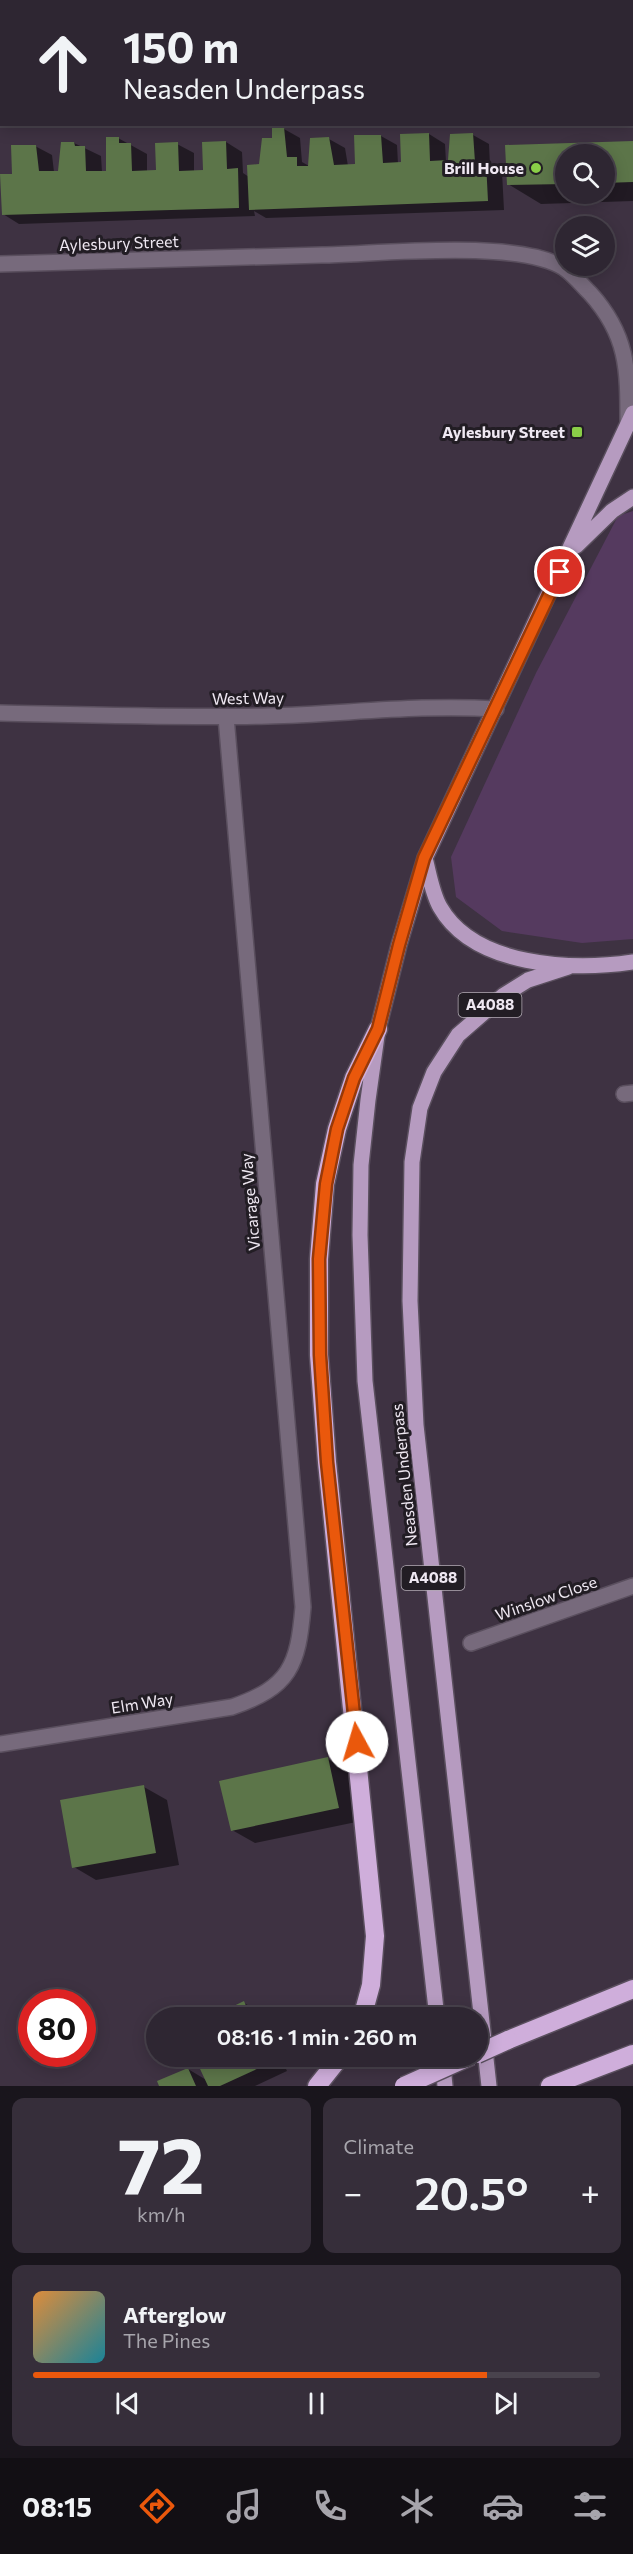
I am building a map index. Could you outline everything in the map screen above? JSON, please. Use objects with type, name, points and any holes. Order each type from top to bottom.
[{"type":"highway","points":[[365,2007],[371,1985],[375,1936],[327,1462],[320,1355],[319,1259],[326,1184],[337,1129],[354,1078],[378,1029]]},
{"type":"highway","points":[[570,2013],[633,1977]]},
{"type":"highway","points":[[488,2049],[570,2013],[633,1989]]},
{"type":"highway","points":[[550,2086],[633,2054]]},
{"type":"highway","points":[[316,2086],[332,2067]]},
{"type":"highway","points":[[404,2086],[446,2067]]},
{"type":"main road","name":"Neasden Underpass","points":[[436,2007],[364,1380],[360,1246],[361,1165],[378,1029],[424,858],[496,709],[630,418]]},
{"type":"main road","points":[[569,552],[612,511],[633,496]]},
{"type":"main road","points":[[424,858],[439,906],[468,936],[489,948],[512,956],[568,967],[633,962]]},
{"type":"main road","name":"Neasden Underpass","points":[[489,2086],[416,1425],[410,1301],[412,1162],[420,1108],[434,1072],[458,1035],[504,995],[528,980],[568,967]]},
{"type":"main road","points":[[443,2067],[445,2086]]},
{"type":"street","name":"Aylesbury Street","points":[[0,264],[508,252],[529,254],[564,268],[599,304],[617,331],[628,370],[630,418]]},
{"type":"street","name":"West Way","points":[[0,713],[226,717],[325,714],[430,706],[496,709]]},
{"type":"street","name":"Vicarage Way","points":[[226,717],[303,1607],[300,1646],[283,1680]]},
{"type":"street","name":"Winslow Close","points":[[471,1642],[633,1586]]},
{"type":"street","name":"Elm Way","points":[[0,1744],[232,1707],[263,1696],[283,1680]]},
{"type":"shaded area","points":[[633,511],[633,939],[582,943],[502,931],[456,897],[451,857],[536,673],[618,516]]},
{"type":"building","points":[[272,127],[284,127],[287,157],[297,157],[297,166],[308,166],[310,138],[329,137],[334,165],[355,164],[354,135],[381,135],[383,163],[401,162],[400,134],[429,133],[430,161],[448,160],[450,134],[473,133],[475,162],[486,162],[488,201],[249,210],[247,165],[259,164],[262,138],[272,138]]},
{"type":"building","points":[[106,137],[119,137],[119,143],[131,143],[132,171],[156,170],[155,143],[178,142],[179,171],[203,170],[202,142],[226,141],[227,169],[238,168],[239,208],[2,215],[0,174],[12,174],[11,145],[36,145],[39,171],[58,171],[61,142],[74,142],[75,146],[85,146],[86,171],[106,171]]},
{"type":"building","name":"Brill House","points":[[633,141],[633,182],[615,183],[615,144],[555,144],[555,184],[507,185],[505,145]]},
{"type":"building","points":[[328,1757],[339,1808],[231,1831],[219,1781]]},
{"type":"building","points":[[144,1785],[156,1853],[72,1868],[60,1800]]},
{"type":"building","points":[[244,2001],[246,2007],[232,2007]]},
{"type":"building","points":[[199,2067],[261,2067],[220,2086],[208,2086]]},
{"type":"building","points":[[188,2068],[196,2086],[159,2086],[157,2081]]},
{"type":"place","name":"Brill House","points":[[536,168]]},
{"type":"place","name":"Aylesbury Street","points":[[577,432]]},
{"type":"route","points":[[357,1742],[327,1462],[320,1355],[319,1259],[326,1184],[337,1129],[354,1078],[378,1029],[424,858],[560,572]]}]
